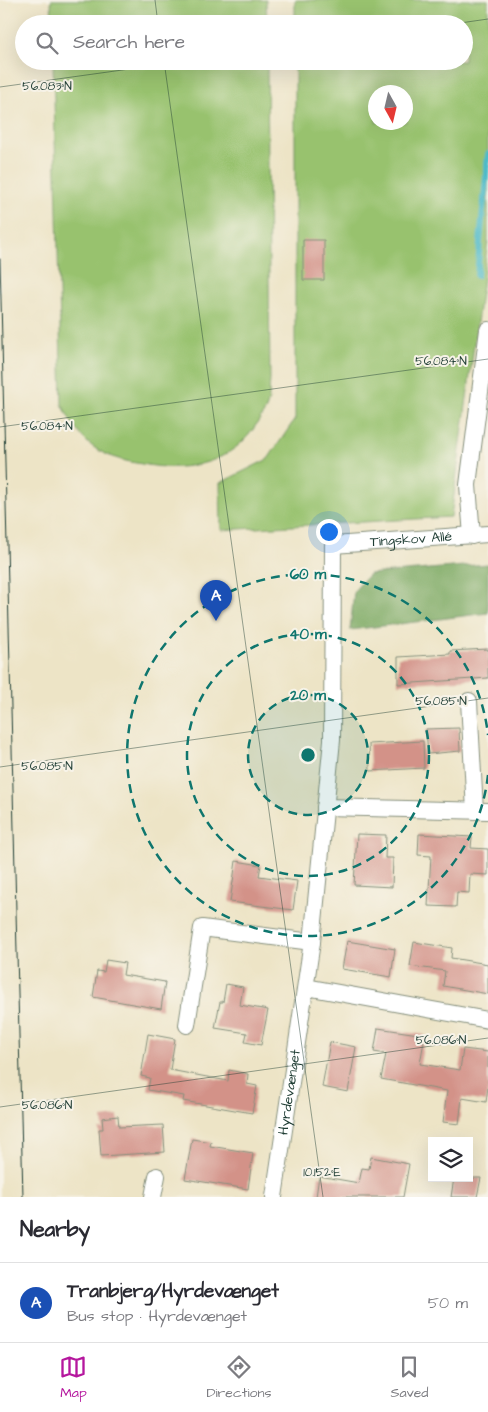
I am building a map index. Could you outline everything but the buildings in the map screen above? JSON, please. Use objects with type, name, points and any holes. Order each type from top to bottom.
[{"type":"street","points":[[472,536],[468,485],[488,330]]},
{"type":"street","name":"Tingskov Allé","points":[[333,545],[488,534]]},
{"type":"street","name":"Hyrdevænget","points":[[274,1197],[312,942],[332,740],[333,545]]},
{"type":"street","points":[[325,807],[481,811],[469,702]]},
{"type":"street","points":[[187,1025],[202,928],[312,942]]},
{"type":"street","points":[[306,987],[488,1020]]},
{"type":"street","points":[[153,1197],[157,1176]]},
{"type":"green space","points":[[51,0],[266,0],[267,15],[52,15]]},
{"type":"green space","points":[[295,0],[488,0],[488,241],[451,517],[221,530],[220,483],[268,459],[295,419],[295,70],[473,70],[473,15],[295,15]]},
{"type":"green space","points":[[53,70],[267,70],[270,379],[269,400],[265,412],[248,436],[236,448],[222,456],[192,466],[159,467],[112,457],[92,446],[75,428],[62,404]]},
{"type":"green space","points":[[488,564],[488,613],[350,630],[354,591],[369,574]]},
{"type":"waterway","points":[[477,276],[488,154]]},
{"type":"tram line","points":[[0,259],[23,1197]]},
{"type":"place","name":"Tranbjerg/Hyrdevænget","points":[[216,621]]}]
